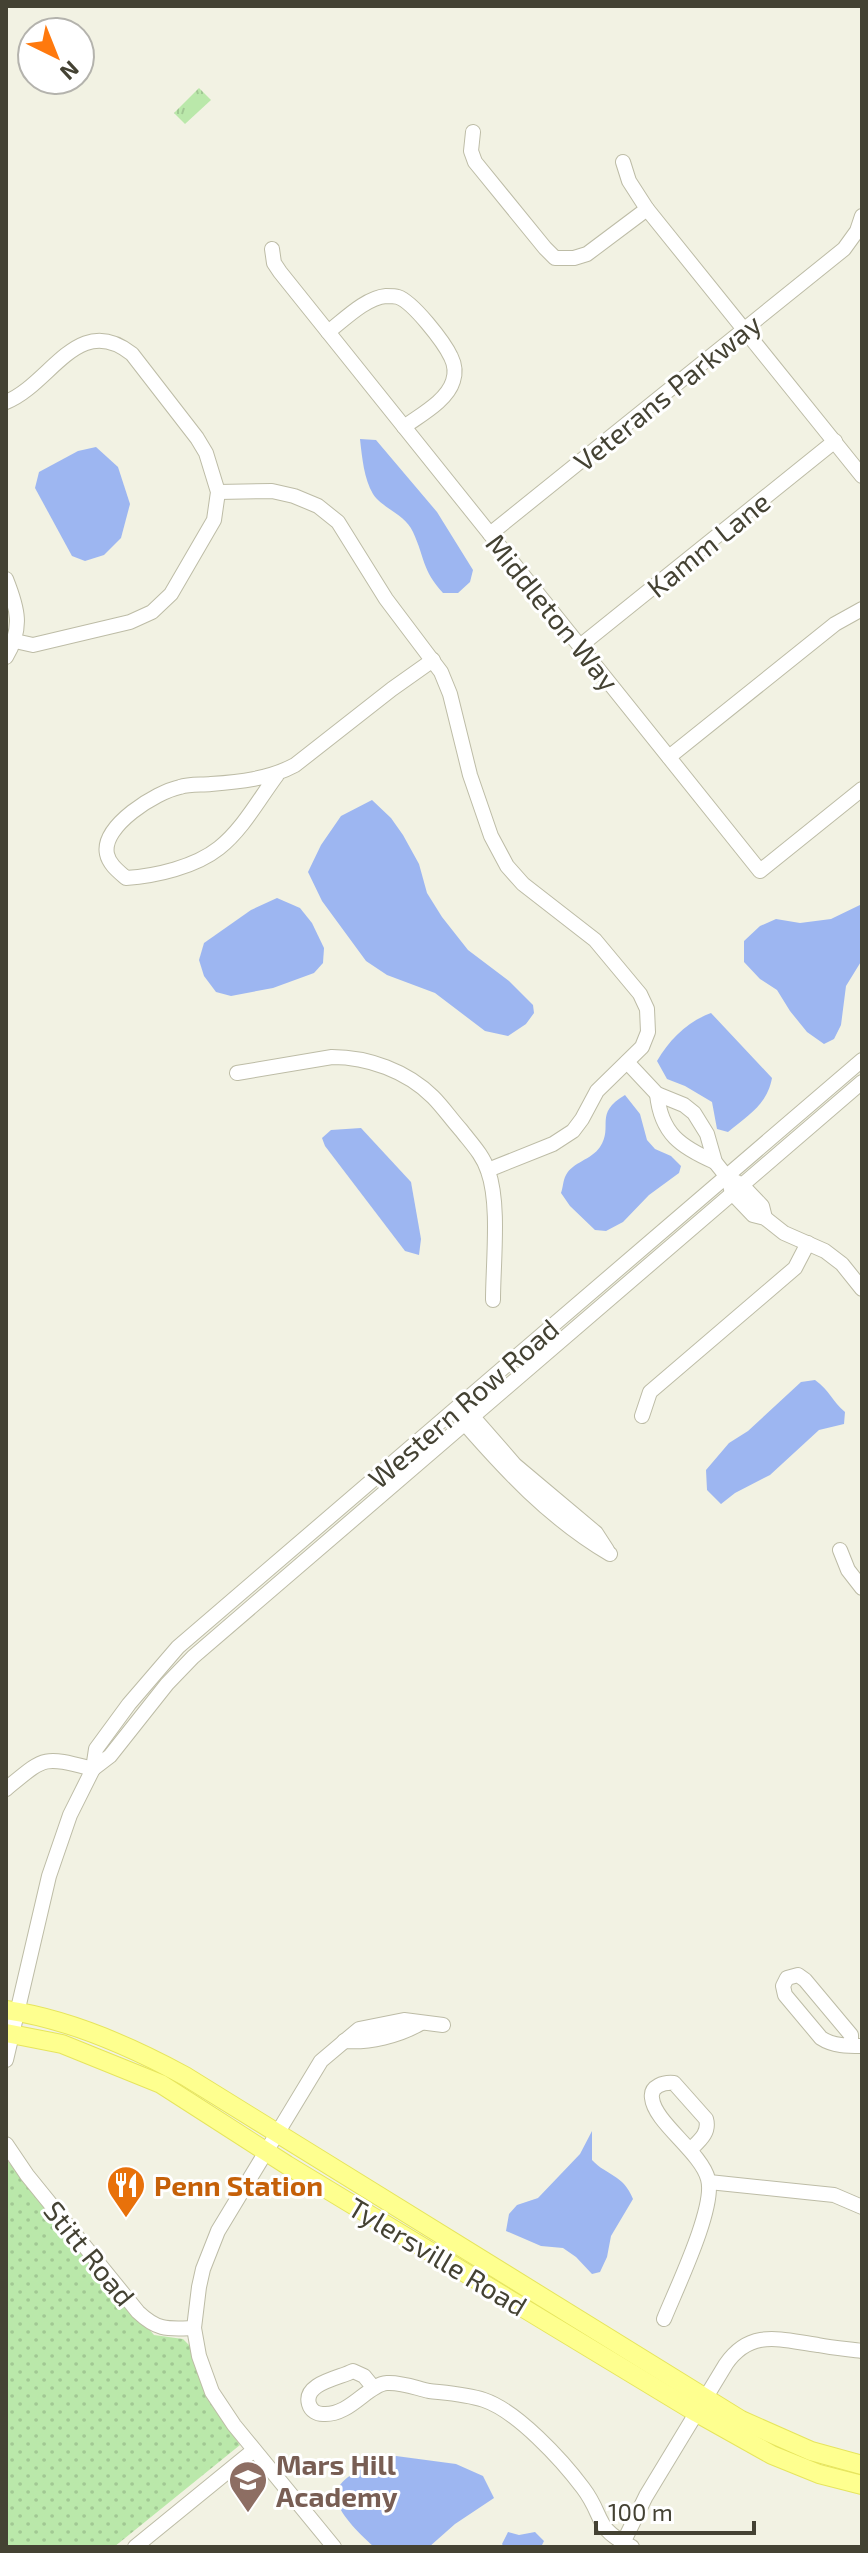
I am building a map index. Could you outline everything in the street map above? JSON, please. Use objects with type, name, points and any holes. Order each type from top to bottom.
[{"type":"main road","name":"Tylersville Road","points":[[12,2011],[66,2025],[144,2054],[185,2076],[701,2406],[772,2455],[819,2474],[862,2485]]},
{"type":"main road","name":"Tylersville Road","points":[[9,2033],[62,2044],[161,2084],[267,2152],[701,2406],[811,2451],[862,2465]]},
{"type":"street","points":[[473,132],[471,151],[475,162],[555,258],[587,254],[647,209]]},
{"type":"street","points":[[623,162],[629,181],[647,209],[862,476]]},
{"type":"street","name":"Veterans Parkway","points":[[490,534],[844,249],[857,231],[862,216]]},
{"type":"street","name":"Veterans Parkway","points":[[844,249],[862,242]]},
{"type":"street","name":"Middleton Way","points":[[272,249],[274,263],[280,272],[760,871],[862,789]]},
{"type":"street","points":[[328,332],[378,297],[399,297],[411,305],[445,347],[456,370],[453,384],[443,397],[404,427]]},
{"type":"street","points":[[6,402],[33,385],[76,347],[92,340],[120,344],[132,354],[197,438],[206,453],[218,492],[214,520],[171,594],[152,612],[130,622],[33,645],[15,641]]},
{"type":"street","name":"Kamm Lane","points":[[580,646],[835,441]]},
{"type":"street","points":[[218,492],[272,491],[294,496],[318,506],[338,522],[386,599],[441,672],[450,694],[470,775],[491,836],[507,866],[523,884],[595,940],[644,1001],[649,1017],[648,1032],[642,1047],[597,1091],[582,1119],[567,1137],[488,1170]]},
{"type":"street","points":[[6,579],[16,607],[18,627],[15,641],[6,657]]},
{"type":"street","points":[[669,757],[835,624],[862,609]]},
{"type":"street","points":[[277,775],[241,825],[219,848],[200,860],[150,876],[126,878],[114,868],[106,853],[109,836],[140,804],[179,787],[277,775],[295,765],[433,660]]},
{"type":"street","points":[[237,1073],[348,1057],[379,1064],[432,1096],[473,1144],[488,1170],[493,1210],[493,1300]]},
{"type":"street","name":"Western Row Road","points":[[9,2033],[12,2011],[56,1851],[93,1769],[96,1749],[129,1704],[178,1647],[862,1060]]},
{"type":"street","points":[[627,1062],[657,1094],[684,1105],[694,1113],[707,1134],[715,1162],[737,1189],[762,1206],[765,1218],[784,1233],[825,1251],[842,1264],[862,1289]]},
{"type":"street","name":"Western Row Road","points":[[93,1769],[110,1756],[167,1684],[193,1657],[862,1082]]},
{"type":"street","points":[[657,1094],[661,1116],[673,1137],[715,1162]]},
{"type":"street","points":[[642,1416],[650,1392],[795,1268],[808,1243]]},
{"type":"street","points":[[458,1407],[511,1477],[588,1541],[610,1554],[596,1533],[515,1465],[469,1420]]},
{"type":"street","points":[[840,1550],[848,1570],[862,1588]]},
{"type":"street","points":[[6,1789],[38,1762],[54,1760],[93,1769]]},
{"type":"street","points":[[798,1975],[805,1980],[851,2035],[856,2046],[828,2043],[821,2038],[785,1995],[783,1986],[787,1978],[798,1975]]},
{"type":"street","points":[[334,2547],[254,2450],[212,2392],[199,2356],[194,2328],[199,2287],[210,2249],[227,2217],[321,2061],[359,2029],[404,2020],[443,2025]]},
{"type":"street","points":[[6,2060],[9,2033]]},
{"type":"street","points":[[664,2319],[707,2207],[709,2182],[704,2168],[658,2113],[651,2098],[658,2085],[674,2083],[706,2119],[708,2126],[705,2135],[690,2150]]},
{"type":"street","name":"Stitt Road","points":[[6,2144],[27,2175],[138,2312],[152,2325],[167,2329],[194,2328]]},
{"type":"street","points":[[709,2182],[834,2195],[862,2207]]},
{"type":"street","points":[[373,2387],[395,2383],[466,2396],[496,2405],[510,2413],[582,2486],[603,2527],[626,2546],[646,2496],[733,2353],[753,2341],[774,2339],[862,2351]]},
{"type":"street","points":[[135,2547],[254,2450]]},
{"type":"green space","points":[[199,88],[211,100],[185,124],[174,113]]},
{"type":"green space","points":[[6,2159],[154,2335],[183,2339],[192,2348],[206,2397],[240,2445],[114,2547],[6,2547]]},
{"type":"water","points":[[360,439],[376,440],[437,512],[473,570],[470,582],[458,593],[443,593],[436,585],[409,526],[373,494],[365,475]]},
{"type":"water","points":[[96,447],[118,467],[130,504],[121,538],[104,555],[85,561],[72,556],[35,488],[39,472],[78,451]]},
{"type":"water","points":[[372,800],[403,835],[419,864],[427,893],[442,917],[468,950],[509,981],[533,1005],[534,1013],[526,1024],[508,1036],[485,1031],[435,993],[387,975],[366,961],[322,901],[308,872],[321,845],[341,816]]},
{"type":"water","points":[[277,898],[300,908],[312,923],[324,948],[323,963],[314,973],[273,988],[231,996],[216,992],[204,976],[199,960],[204,943],[251,910]]},
{"type":"water","points":[[862,904],[862,960],[846,986],[841,1025],[834,1039],[824,1044],[807,1032],[777,990],[760,979],[744,962],[744,941],[760,926],[776,919],[800,923],[831,919]]},
{"type":"water","points":[[711,1013],[772,1078],[761,1102],[728,1132],[717,1129],[712,1102],[667,1079],[657,1061],[680,1032]]},
{"type":"water","points":[[625,1095],[640,1114],[647,1140],[681,1166],[679,1173],[649,1195],[623,1222],[606,1231],[595,1230],[561,1193],[569,1171],[600,1147],[604,1140],[607,1114],[615,1102]]},
{"type":"water","points":[[361,1128],[411,1182],[421,1239],[419,1255],[405,1251],[322,1138],[331,1130]]},
{"type":"water","points":[[815,1380],[845,1412],[844,1424],[819,1430],[770,1475],[721,1504],[707,1490],[706,1470],[729,1443],[748,1431],[801,1382]]},
{"type":"water","points":[[592,2131],[592,2160],[620,2180],[633,2199],[611,2236],[600,2272],[592,2274],[563,2248],[541,2246],[506,2231],[509,2214],[517,2205],[538,2198],[580,2154]]},
{"type":"water","points":[[396,2456],[456,2464],[483,2476],[494,2498],[455,2524],[429,2547],[374,2547],[344,2514],[337,2501],[337,2491],[343,2481],[355,2473]]},
{"type":"water","points":[[508,2532],[519,2535],[535,2532],[544,2541],[541,2547],[504,2547],[502,2544]]},
{"type":"place","name":"Penn Station","points":[[126,2219]]},
{"type":"place","name":"Mars Hill Academy","points":[[248,2514]]}]
